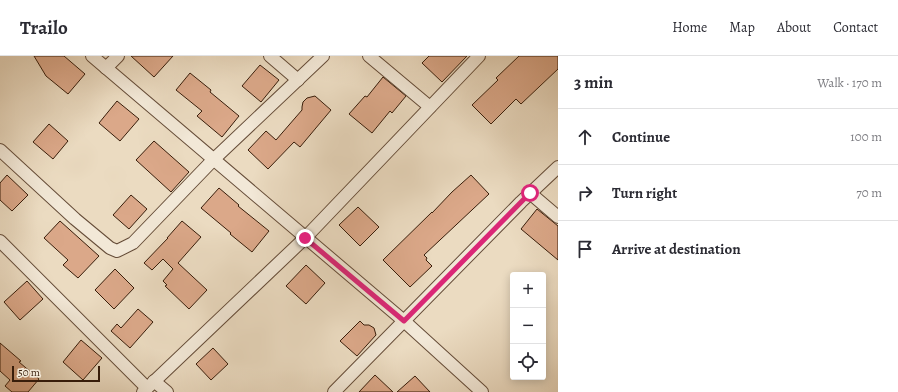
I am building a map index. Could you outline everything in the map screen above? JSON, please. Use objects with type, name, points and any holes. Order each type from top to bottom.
[{"type":"street","points":[[92,56],[404,321],[482,392]]},
{"type":"street","points":[[106,68],[118,56]]},
{"type":"street","points":[[270,56],[298,80]]},
{"type":"street","points":[[0,150],[75,219],[117,252],[133,243],[213,160],[323,56]]},
{"type":"street","points":[[369,56],[430,107]]},
{"type":"street","points":[[148,387],[305,238],[479,56]]},
{"type":"street","points":[[334,392],[530,193],[558,167]]},
{"type":"street","points":[[530,193],[558,217]]},
{"type":"street","points":[[0,241],[148,387],[167,392]]},
{"type":"building","points":[[34,56],[64,56],[85,74],[68,94],[46,76]]},
{"type":"building","points":[[131,56],[173,56],[154,77]]},
{"type":"building","points":[[429,56],[467,56],[442,82],[422,63]]},
{"type":"building","points":[[519,56],[558,56],[558,69],[521,104],[516,99],[491,124],[472,105],[498,80],[496,78]]},
{"type":"building","points":[[260,65],[279,80],[261,102],[242,86]]},
{"type":"building","points":[[190,73],[239,116],[222,137],[197,116],[202,111],[176,90]]},
{"type":"building","points":[[383,77],[406,96],[392,113],[390,111],[372,133],[349,114],[365,96],[367,97]]},
{"type":"building","points":[[315,96],[331,110],[300,147],[294,142],[268,169],[248,150],[266,131],[276,140],[302,110],[303,102],[307,98]]},
{"type":"building","points":[[117,101],[139,119],[120,141],[99,123]]},
{"type":"building","points":[[49,124],[68,141],[53,159],[33,142]]},
{"type":"building","points":[[154,141],[189,172],[171,192],[136,160]]},
{"type":"building","points":[[7,175],[28,195],[12,211],[0,200],[0,183]]},
{"type":"building","points":[[471,175],[489,194],[424,255],[427,258],[426,260],[432,266],[410,287],[383,260]]},
{"type":"building","points":[[219,188],[239,205],[238,206],[269,231],[252,252],[201,208]]},
{"type":"building","points":[[131,195],[147,209],[129,229],[113,215]]},
{"type":"building","points":[[358,207],[379,227],[360,246],[339,225]]},
{"type":"building","points":[[537,209],[558,226],[558,260],[521,229]]},
{"type":"building","points":[[60,221],[99,256],[78,278],[63,265],[68,260],[44,238]]},
{"type":"building","points":[[182,221],[201,237],[178,263],[207,290],[189,309],[165,286],[167,285],[163,281],[173,269],[163,259],[152,270],[144,263]]},
{"type":"building","points":[[306,265],[325,283],[306,304],[286,286]]},
{"type":"building","points":[[115,269],[134,288],[114,309],[95,290]]},
{"type":"building","points":[[27,281],[43,299],[20,320],[4,302]]},
{"type":"building","points":[[138,309],[153,322],[130,348],[111,331],[117,324],[121,328]]},
{"type":"building","points":[[360,321],[364,325],[369,325],[374,328],[376,335],[357,356],[340,341]]},
{"type":"building","points":[[81,340],[102,358],[83,380],[63,362]]},
{"type":"building","points":[[0,343],[39,379],[28,392],[12,392],[5,386],[10,380],[0,371]]},
{"type":"building","points":[[213,348],[228,364],[211,380],[196,364]]},
{"type":"building","points":[[375,375],[393,392],[359,392]]},
{"type":"building","points":[[415,376],[430,392],[397,392]]},
{"type":"route","points":[[305,238],[404,321],[530,193]]}]
